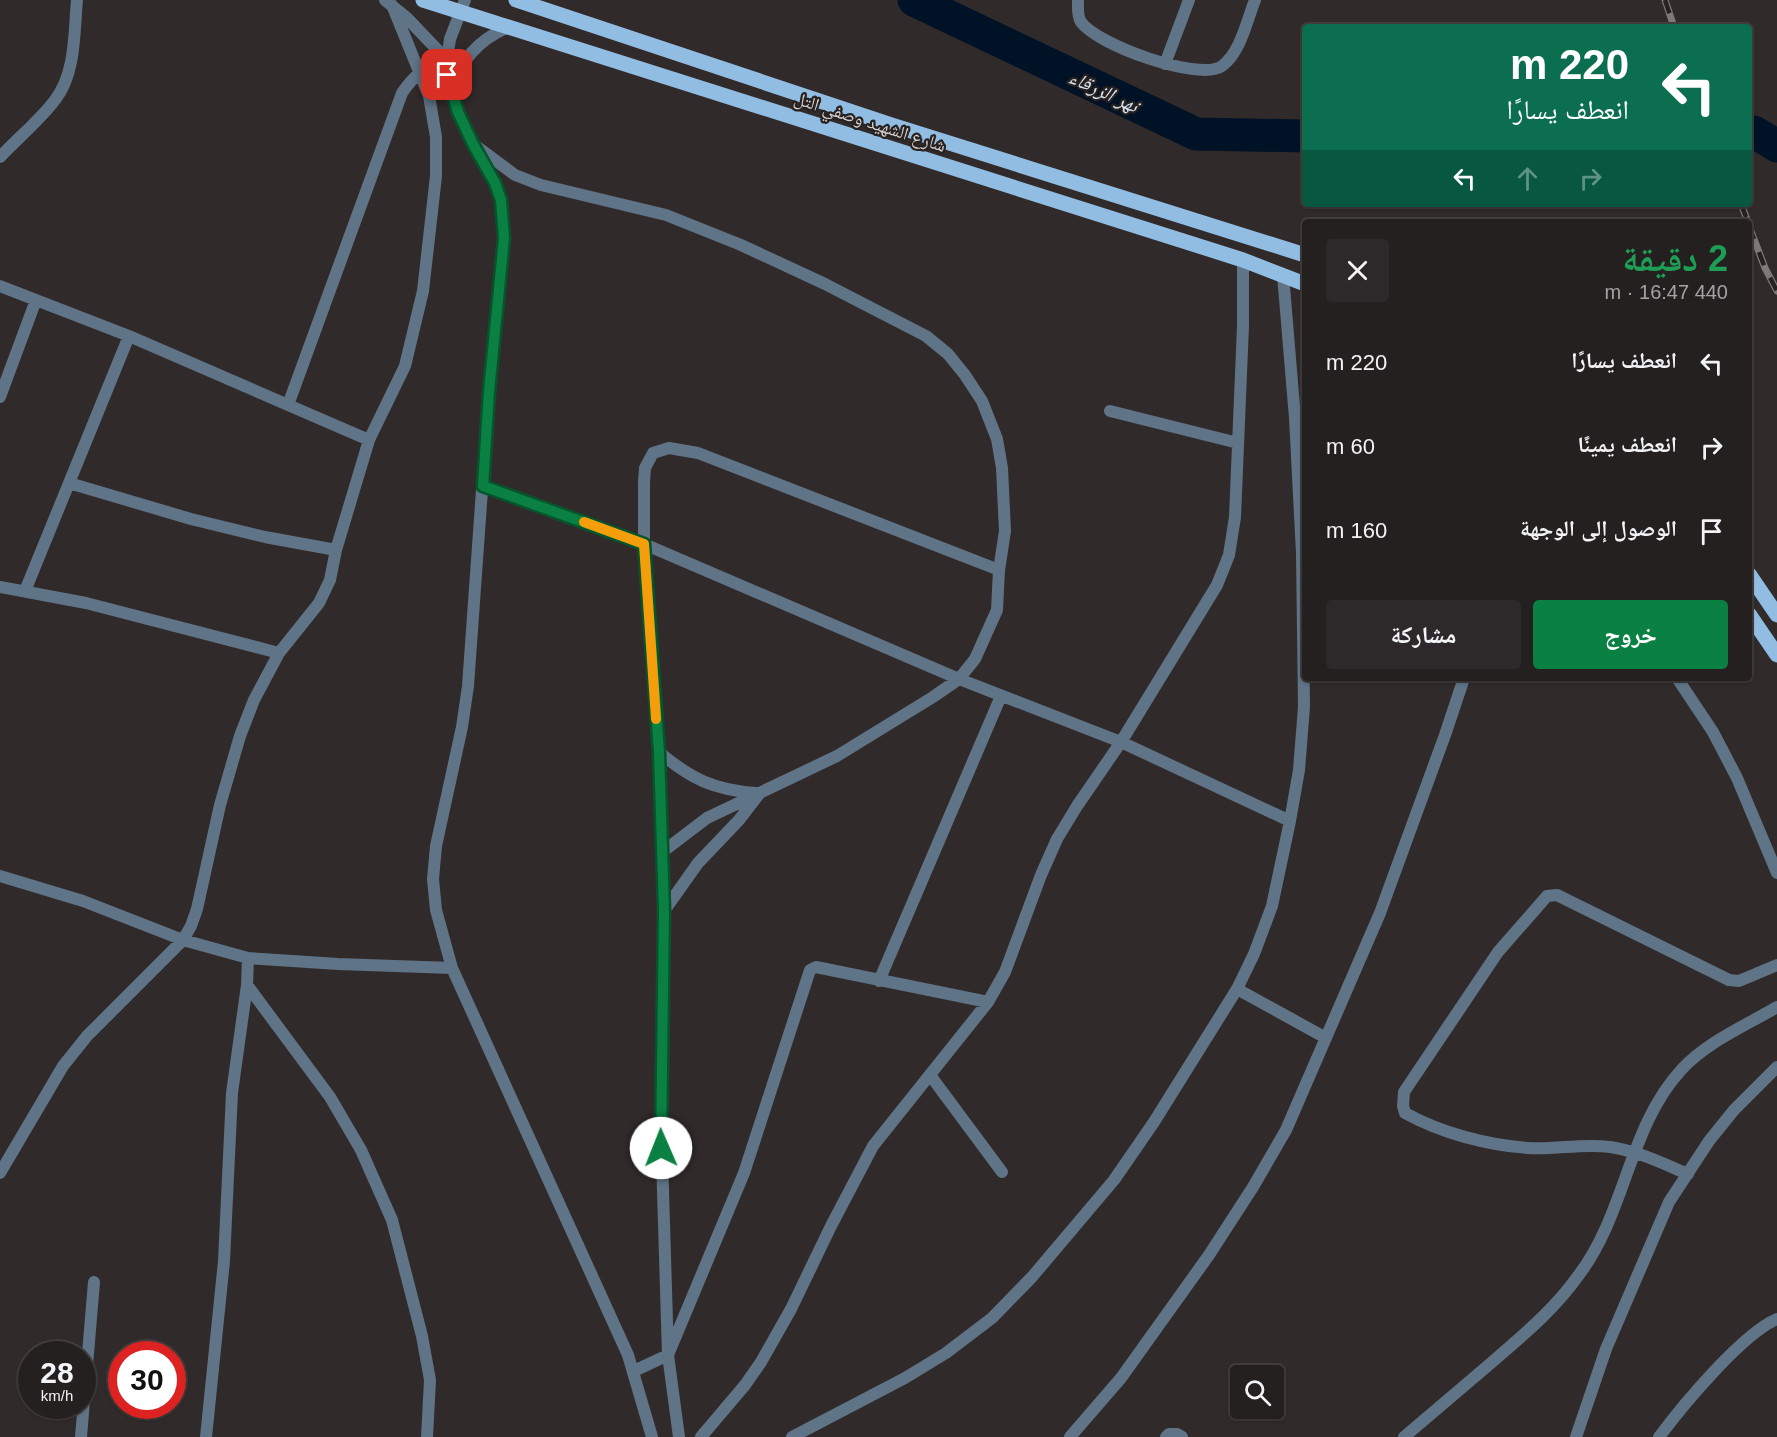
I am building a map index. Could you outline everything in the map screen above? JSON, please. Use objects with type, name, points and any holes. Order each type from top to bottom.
[{"type":"main road","name":"شارع الشهيد وصفي التل","points":[[423,0],[462,6],[506,28],[1243,261],[1302,283]]},
{"type":"main road","name":"شارع الشهيد وصفي التل","points":[[516,0],[892,124],[1302,254]]},
{"type":"main road","points":[[1752,578],[1777,615]]},
{"type":"main road","points":[[1752,618],[1777,655]]},
{"type":"street","points":[[0,157],[56,99],[63,86],[70,64],[77,0]]},
{"type":"street","points":[[1078,0],[1077,9],[1080,21],[1089,30],[1128,51],[1165,64],[1208,70],[1216,69],[1231,58],[1255,0]]},
{"type":"street","points":[[1165,64],[1189,0]]},
{"type":"street","points":[[389,3],[407,18],[447,60]]},
{"type":"street","points":[[0,1173],[63,1066],[87,1036],[183,940],[197,909],[220,805],[240,736],[254,700],[279,652],[319,603],[330,580],[336,550],[369,440],[405,366],[423,291],[437,154],[432,110],[420,71],[389,3]]},
{"type":"street","points":[[462,6],[450,39],[447,75],[458,112],[495,183],[504,219],[504,238],[491,372],[465,706],[436,846],[432,879],[436,910],[452,968],[634,1371],[652,1437]]},
{"type":"street","points":[[452,91],[460,68],[475,48],[506,28]]},
{"type":"street","points":[[288,405],[395,108],[402,93],[420,71],[429,65],[447,60]]},
{"type":"street","points":[[473,144],[515,175],[541,185],[643,209],[741,245],[825,284],[926,336],[948,354],[965,375],[982,401],[997,439],[1005,500],[1005,531],[999,570],[997,610],[975,659],[958,679],[933,697],[837,756],[707,818],[661,853]]},
{"type":"street","points":[[701,1437],[761,1362],[791,1309],[873,1146],[988,1002],[1005,972],[1041,874],[1057,839],[1121,742],[1213,592],[1225,568],[1232,542],[1235,517],[1243,326],[1243,261]]},
{"type":"street","points":[[1283,275],[1300,421],[1302,508]]},
{"type":"street","points":[[0,286],[129,336],[369,440]]},
{"type":"street","points":[[0,397],[36,300]]},
{"type":"street","points":[[25,591],[129,336]]},
{"type":"street","points":[[1110,411],[1238,443]]},
{"type":"street","points":[[679,1437],[668,1354],[661,1125],[664,911],[659,752],[644,544],[645,468],[653,453],[669,448],[698,453],[999,570]]},
{"type":"street","points":[[69,483],[191,519],[265,537],[336,550]]},
{"type":"street","points":[[483,486],[644,544],[958,679],[1121,742],[1290,821]]},
{"type":"street","points":[[0,587],[86,603],[279,652]]},
{"type":"street","points":[[792,1437],[895,1383],[946,1353],[1000,1310],[1032,1277],[1114,1180],[1154,1122],[1237,989],[1254,954],[1272,906],[1299,770],[1304,681]]},
{"type":"street","points":[[1070,1437],[1121,1378],[1209,1255],[1286,1130],[1380,913],[1463,681]]},
{"type":"street","points":[[1679,681],[1713,732],[1732,769],[1777,873]]},
{"type":"street","points":[[879,981],[1001,696]]},
{"type":"street","points":[[659,752],[680,770],[705,783],[732,791],[760,793]]},
{"type":"street","points":[[664,911],[698,863],[740,820],[760,793]]},
{"type":"street","points":[[0,876],[83,901],[183,940],[248,958],[452,968]]},
{"type":"street","points":[[1688,1174],[1635,1152],[1608,1147],[1581,1145],[1529,1148],[1492,1143],[1445,1130],[1405,1113],[1404,1092],[1498,952],[1547,896],[1557,895],[1729,980],[1738,981],[1777,965]]},
{"type":"street","points":[[206,1437],[224,1261],[232,1093],[247,985],[248,958]]},
{"type":"street","points":[[634,1371],[668,1354],[744,1173],[808,974],[816,966],[988,1002]]},
{"type":"street","points":[[247,985],[330,1096],[362,1150],[392,1220],[422,1335],[430,1380],[427,1437]]},
{"type":"street","points":[[1237,989],[1326,1038]]},
{"type":"street","points":[[1404,1437],[1526,1333],[1573,1284],[1600,1240],[1651,1112],[1662,1093],[1682,1068],[1707,1047],[1777,1007]]},
{"type":"street","points":[[1576,1437],[1606,1349],[1669,1202],[1709,1141],[1734,1110],[1777,1067]]},
{"type":"street","points":[[930,1075],[1002,1172]]},
{"type":"street","points":[[81,1437],[94,1282]]},
{"type":"street","points":[[1659,1437],[1748,1339],[1777,1319]]},
{"type":"street","points":[[1166,1437],[1169,1434],[1182,1437]]},
{"type":"waterway","name":"نهر الزرقاء","points":[[914,0],[1196,134],[1302,136]]},
{"type":"waterway","name":"نهر الزرقاء","points":[[1752,132],[1777,146]]},
{"type":"railway","points":[[1665,0],[1673,24]]},
{"type":"railway","points":[[1742,207],[1747,219]]},
{"type":"railway","points":[[1752,234],[1777,291]]},
{"type":"slow traffic","points":[[584,522],[644,544],[656,719]]},
{"type":"route","points":[[447,75],[458,112],[495,183],[504,219],[483,486],[644,544],[659,752],[664,911],[661,1148]]}]
